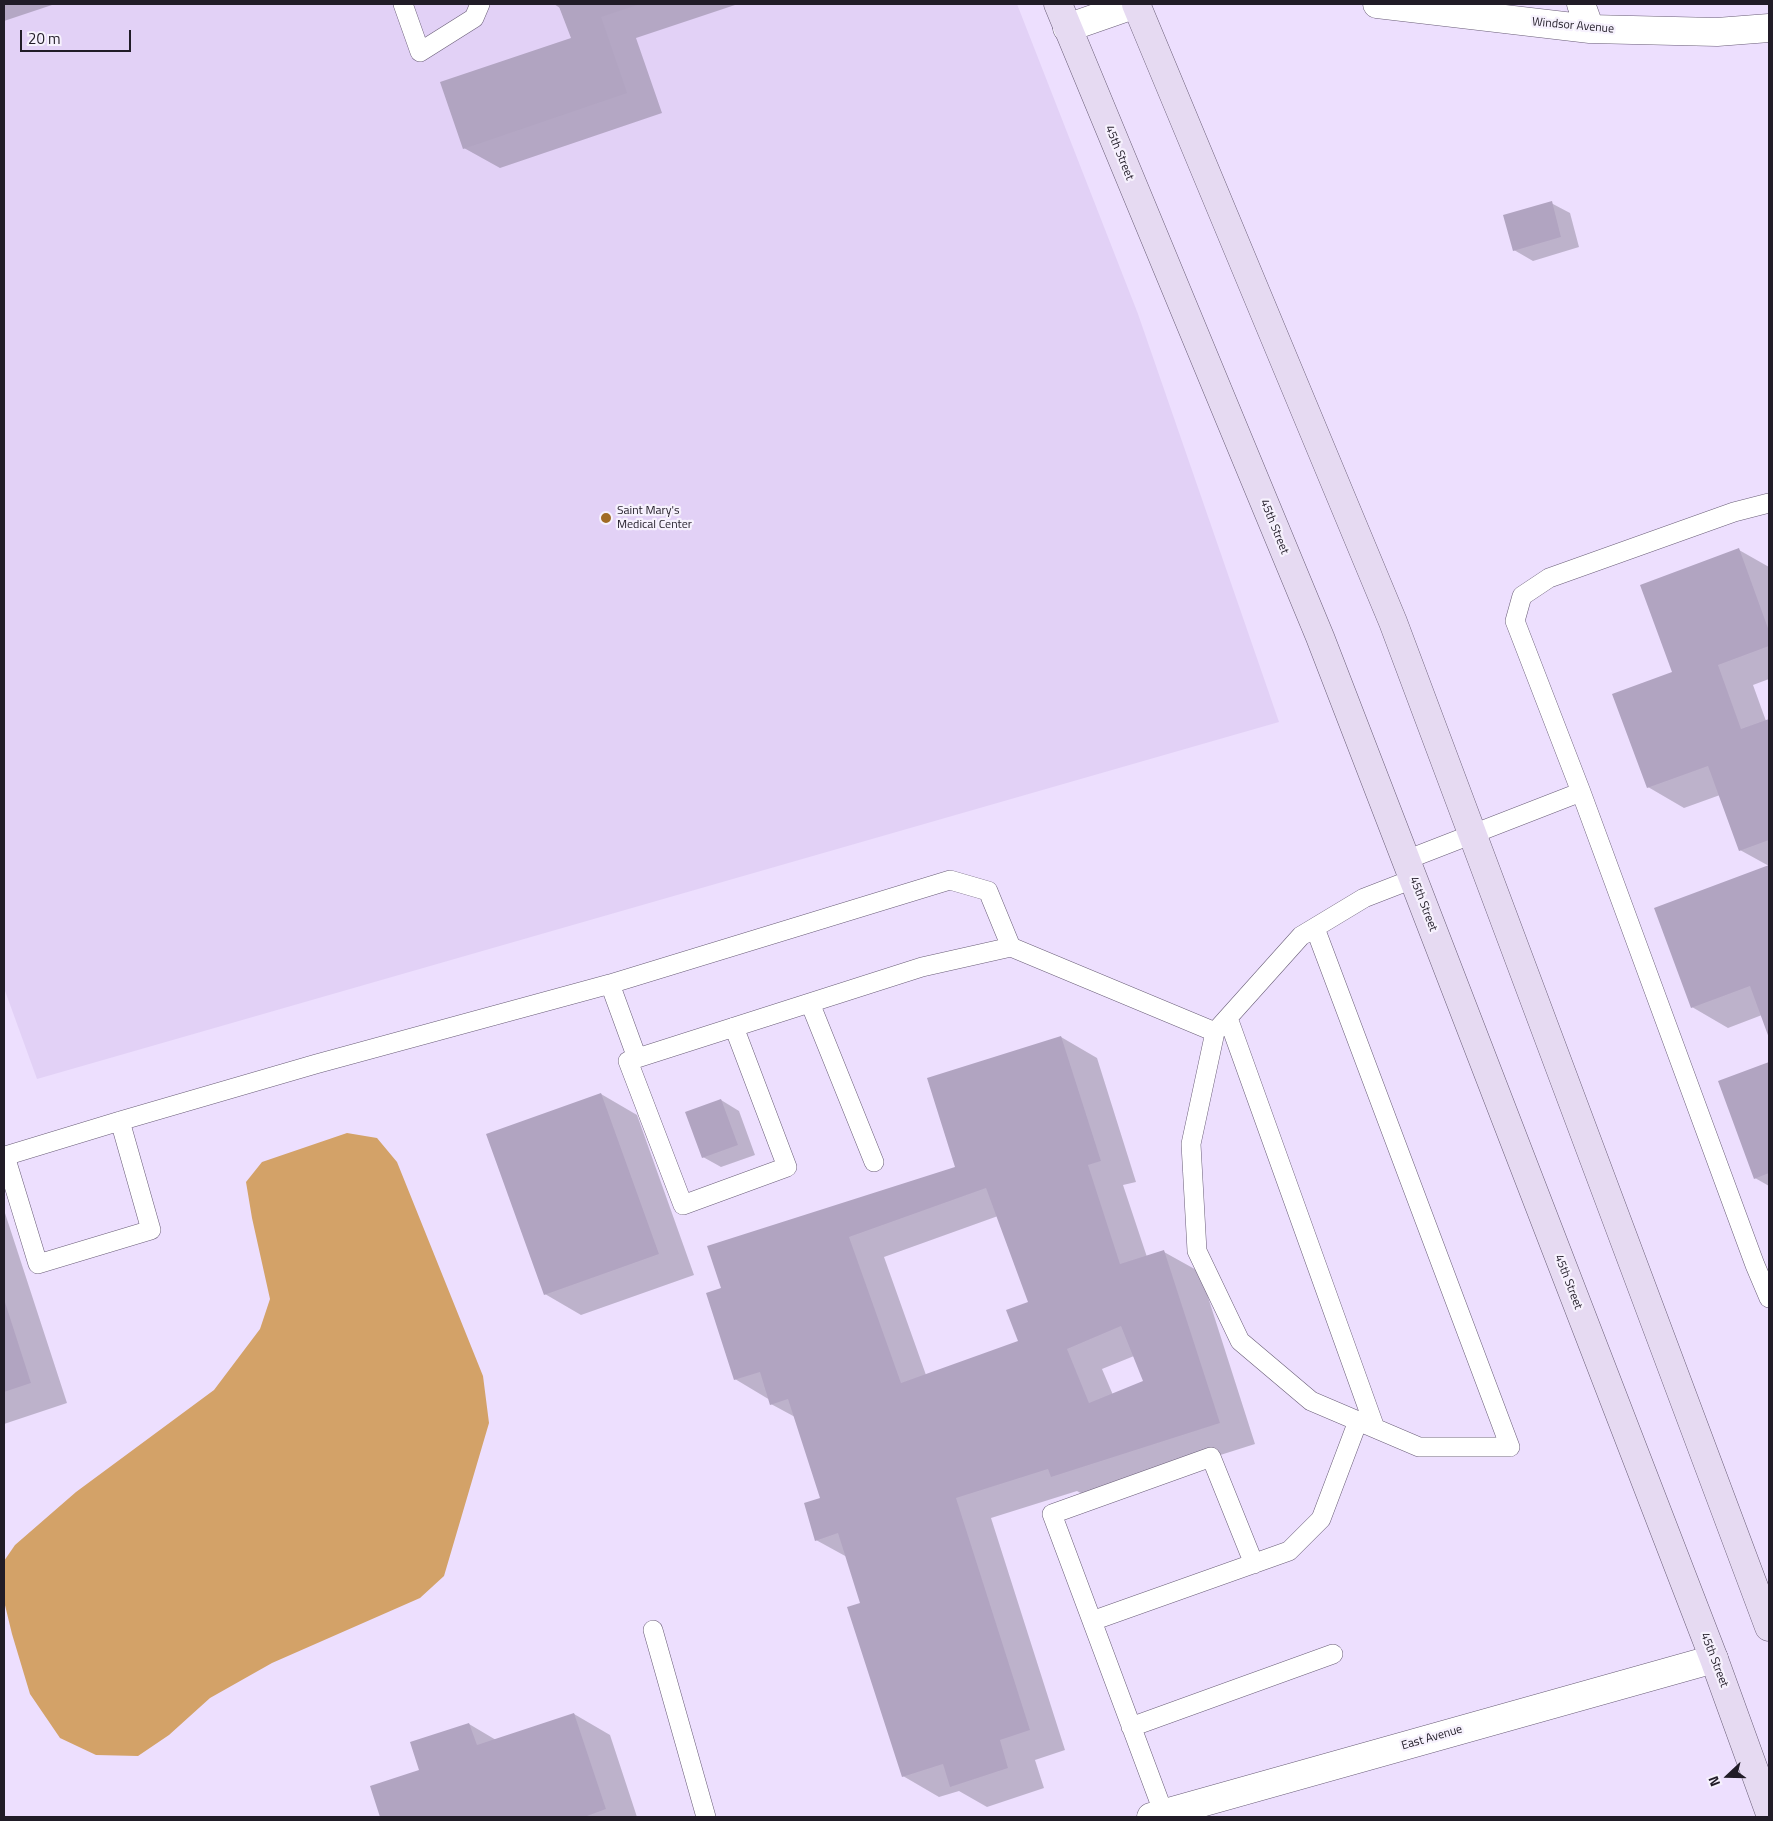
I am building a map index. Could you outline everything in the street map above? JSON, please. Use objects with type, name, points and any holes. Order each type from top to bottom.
[{"type":"main road","points":[[1136,4],[1393,622],[1769,1627]]},
{"type":"main road","name":"45th Street","points":[[1063,16],[1316,628],[1714,1659],[1769,1811]]},
{"type":"street","points":[[1063,16],[1136,4]]},
{"type":"street","name":"Windsor Avenue","points":[[1377,4],[1590,30],[1717,32],[1769,28]]},
{"type":"street","points":[[1582,4],[1590,30]]},
{"type":"street","name":"East Avenue","points":[[1157,1816],[1714,1659]]},
{"type":"lane","points":[[403,4],[420,52],[474,18],[480,4]]},
{"type":"lane","points":[[1769,503],[1734,512],[1549,578],[1522,596],[1515,621],[1581,792],[1769,1298]]},
{"type":"lane","points":[[1316,928],[1510,1447],[1419,1447],[1312,1401],[1240,1341],[1197,1251],[1191,1144],[1216,1032],[1301,936],[1409,869],[1472,834],[1581,792]]},
{"type":"lane","points":[[120,1122],[151,1230],[38,1264],[5,1156],[316,1064],[610,984],[950,880],[988,891],[1011,947]]},
{"type":"lane","points":[[734,1027],[787,1167],[683,1205],[628,1061],[734,1027],[810,1003],[922,967],[1011,947],[1216,1032]]},
{"type":"lane","points":[[610,984],[637,1058]]},
{"type":"lane","points":[[810,1003],[874,1162]]},
{"type":"lane","points":[[1092,1621],[1289,1552],[1321,1519],[1366,1425],[1228,1018]]},
{"type":"lane","points":[[1157,1816],[1131,1726],[1052,1514],[1211,1458],[1254,1564]]},
{"type":"lane","points":[[654,1630],[706,1817]]},
{"type":"lane","points":[[1131,1726],[1333,1654]]},
{"type":"shaded area","name":"Saint Mary's Medical Center","points":[[4,4],[1017,4],[1138,314],[1279,722],[37,1079],[4,988]]},
{"type":"shaded area","points":[[347,1133],[377,1138],[397,1162],[483,1376],[489,1423],[444,1576],[420,1598],[272,1663],[210,1698],[169,1735],[138,1756],[96,1755],[60,1738],[30,1694],[4,1601],[4,1561],[15,1545],[76,1492],[214,1390],[260,1329],[270,1299],[246,1182],[262,1162]]},
{"type":"building","points":[[558,4],[640,4],[601,17],[627,93],[463,149],[440,82],[571,38]]},
{"type":"building","points":[[1552,201],[1561,237],[1513,251],[1503,215]]},
{"type":"building","points":[[1739,548],[1769,631],[1769,646],[1718,665],[1741,729],[1769,719],[1769,840],[1739,851],[1708,766],[1647,788],[1612,694],[1672,672],[1640,585]]},
{"type":"building","points":[[1769,865],[1769,1038],[1750,986],[1691,1008],[1654,908]]},
{"type":"building","points":[[1061,1036],[1101,1161],[1088,1165],[1120,1264],[1164,1250],[1220,1423],[1051,1477],[1048,1469],[956,1498],[1030,1730],[1000,1740],[1008,1768],[950,1787],[943,1764],[902,1777],[847,1607],[860,1603],[838,1533],[815,1541],[804,1503],[820,1498],[788,1399],[770,1405],[760,1372],[734,1380],[706,1293],[721,1288],[707,1246],[955,1167],[927,1078]],"holes":[[[986,1188],[1028,1302],[1006,1310],[1018,1341],[901,1383],[849,1237]],[[1121,1326],[1143,1381],[1089,1403],[1067,1349]]]},
{"type":"building","points":[[1769,1062],[1769,1173],[1754,1179],[1718,1081]]},
{"type":"building","points":[[601,1093],[659,1254],[544,1295],[486,1134]]},
{"type":"building","points":[[721,1099],[738,1145],[702,1158],[685,1112]]},
{"type":"building","points":[[4,1299],[31,1383],[4,1392]]},
{"type":"building","points":[[574,1713],[606,1809],[587,1817],[380,1817],[370,1786],[419,1770],[410,1742],[469,1723],[477,1745]]},
{"type":"place","name":"Saint Mary's Medical Center","points":[[606,518]]}]
